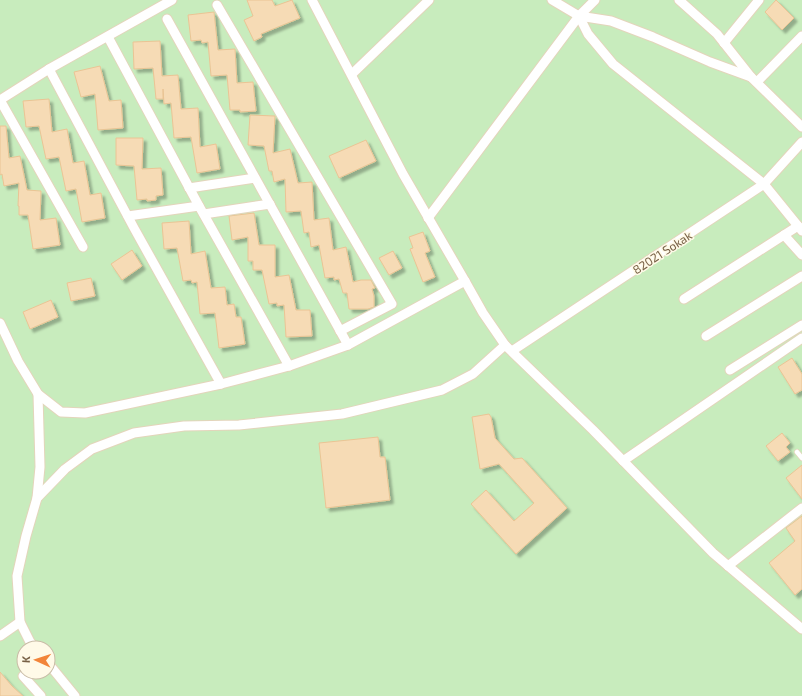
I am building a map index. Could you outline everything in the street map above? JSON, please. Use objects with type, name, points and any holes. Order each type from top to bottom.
[{"type":"street","points":[[83,248],[0,100],[49,70],[172,0]]},
{"type":"street","points":[[312,0],[403,174],[483,313],[508,348],[623,461],[713,553],[802,629]]},
{"type":"street","points":[[352,74],[429,0]]},
{"type":"street","points":[[552,0],[579,16],[611,21],[653,37],[754,80]]},
{"type":"street","points":[[428,218],[579,16],[595,0]]},
{"type":"street","points":[[679,0],[716,34],[754,80],[802,127]]},
{"type":"street","points":[[724,44],[759,0]]},
{"type":"street","points":[[216,5],[392,304],[340,331]]},
{"type":"street","points":[[579,16],[588,34],[613,64],[764,184],[800,228],[784,235],[684,299]]},
{"type":"street","points":[[167,19],[348,345]]},
{"type":"street","points":[[754,80],[802,36]]},
{"type":"street","points":[[108,37],[201,210],[289,366]]},
{"type":"street","points":[[49,70],[221,384]]},
{"type":"street","name":"82021 Sokak","points":[[37,498],[65,469],[92,449],[134,433],[184,426],[239,425],[342,414],[442,390],[473,374],[508,348],[764,184],[802,142]]},
{"type":"street","points":[[189,188],[255,178]]},
{"type":"street","points":[[128,216],[270,204]]},
{"type":"street","points":[[784,235],[802,255]]},
{"type":"street","points":[[706,336],[802,276]]},
{"type":"street","points":[[0,323],[18,360],[38,394],[61,412],[85,413],[221,384],[289,366],[348,345],[465,281]]},
{"type":"street","points":[[730,370],[802,325]]},
{"type":"street","points":[[623,461],[802,338]]},
{"type":"street","points":[[29,640],[20,622],[17,576],[26,536],[37,498],[40,467],[38,394]]},
{"type":"street","points":[[728,566],[802,508]]},
{"type":"street","points":[[0,636],[20,622]]},
{"type":"street","points":[[56,673],[75,696]]},
{"type":"street","points":[[27,680],[41,696]]},
{"type":"lane","points":[[797,452],[802,458]]},
{"type":"green space","points":[[0,0],[802,0],[802,696],[0,696]]},
{"type":"building","points":[[247,0],[272,0],[275,6],[292,0],[300,18],[261,34],[262,37],[254,41],[244,20],[253,16]]},
{"type":"building","points":[[776,0],[794,18],[782,30],[765,12]]},
{"type":"building","points":[[214,12],[218,50],[235,49],[237,83],[253,82],[256,111],[240,112],[240,110],[230,110],[227,75],[211,76],[208,42],[202,43],[201,40],[191,41],[188,15]]},
{"type":"building","points":[[160,41],[162,76],[178,75],[181,109],[198,108],[200,147],[216,144],[220,169],[197,173],[191,137],[174,138],[171,103],[164,104],[163,89],[163,99],[156,99],[153,68],[134,69],[133,42]]},
{"type":"building","points":[[100,66],[109,101],[121,100],[123,128],[98,130],[95,94],[81,97],[74,72]]},
{"type":"building","points":[[49,99],[52,132],[67,129],[73,163],[84,161],[90,195],[101,193],[105,218],[82,222],[76,189],[66,191],[59,157],[46,159],[39,126],[26,127],[23,101]]},
{"type":"building","points":[[250,115],[275,116],[273,153],[290,149],[298,183],[312,182],[314,220],[329,218],[333,250],[346,247],[353,282],[371,280],[375,288],[372,289],[374,296],[374,307],[368,309],[349,309],[347,293],[343,293],[339,279],[334,280],[334,277],[325,278],[319,245],[311,247],[309,232],[304,233],[301,211],[286,212],[285,179],[274,182],[272,171],[269,171],[264,146],[248,145]]},
{"type":"building","points":[[0,126],[6,126],[9,158],[20,156],[27,190],[41,191],[40,220],[56,218],[60,245],[33,249],[28,215],[19,215],[19,183],[4,186],[2,174],[0,175]]},
{"type":"building","points":[[116,138],[143,138],[142,169],[161,168],[163,195],[156,196],[156,200],[137,200],[134,166],[116,165]]},
{"type":"building","points":[[366,140],[376,161],[339,178],[329,156]]},
{"type":"building","points":[[254,213],[259,245],[275,245],[275,277],[289,275],[296,310],[310,310],[312,336],[286,337],[284,305],[277,306],[277,303],[269,304],[262,270],[253,270],[253,261],[248,261],[248,237],[232,240],[229,216]]},
{"type":"building","points":[[189,221],[191,254],[205,251],[211,288],[225,287],[227,305],[234,304],[236,317],[241,317],[245,344],[219,348],[215,313],[200,314],[197,282],[192,283],[191,280],[183,281],[177,248],[164,249],[162,223]]},
{"type":"building","points":[[423,232],[430,251],[425,253],[435,277],[423,282],[410,249],[413,248],[409,237]]},
{"type":"building","points":[[132,250],[142,266],[122,280],[111,264]]},
{"type":"building","points":[[393,251],[402,268],[389,275],[379,258]]},
{"type":"building","points":[[91,278],[95,296],[71,301],[67,283]]},
{"type":"building","points":[[51,300],[58,317],[30,329],[23,312]]},
{"type":"building","points":[[792,358],[802,374],[802,390],[795,394],[778,367]]},
{"type":"building","points":[[489,414],[491,417],[495,438],[514,459],[522,458],[567,508],[516,554],[471,504],[486,490],[514,521],[534,503],[499,464],[480,469],[472,417]]},
{"type":"building","points":[[782,433],[790,443],[786,447],[790,452],[778,461],[766,446]]},
{"type":"building","points":[[378,437],[380,457],[385,457],[390,500],[326,508],[319,443]]},
{"type":"building","points":[[802,465],[802,499],[786,478]]},
{"type":"building","points":[[802,516],[802,589],[795,595],[769,563],[795,541],[786,528]]},
{"type":"building","points":[[0,672],[12,686],[23,696],[0,696]]}]
